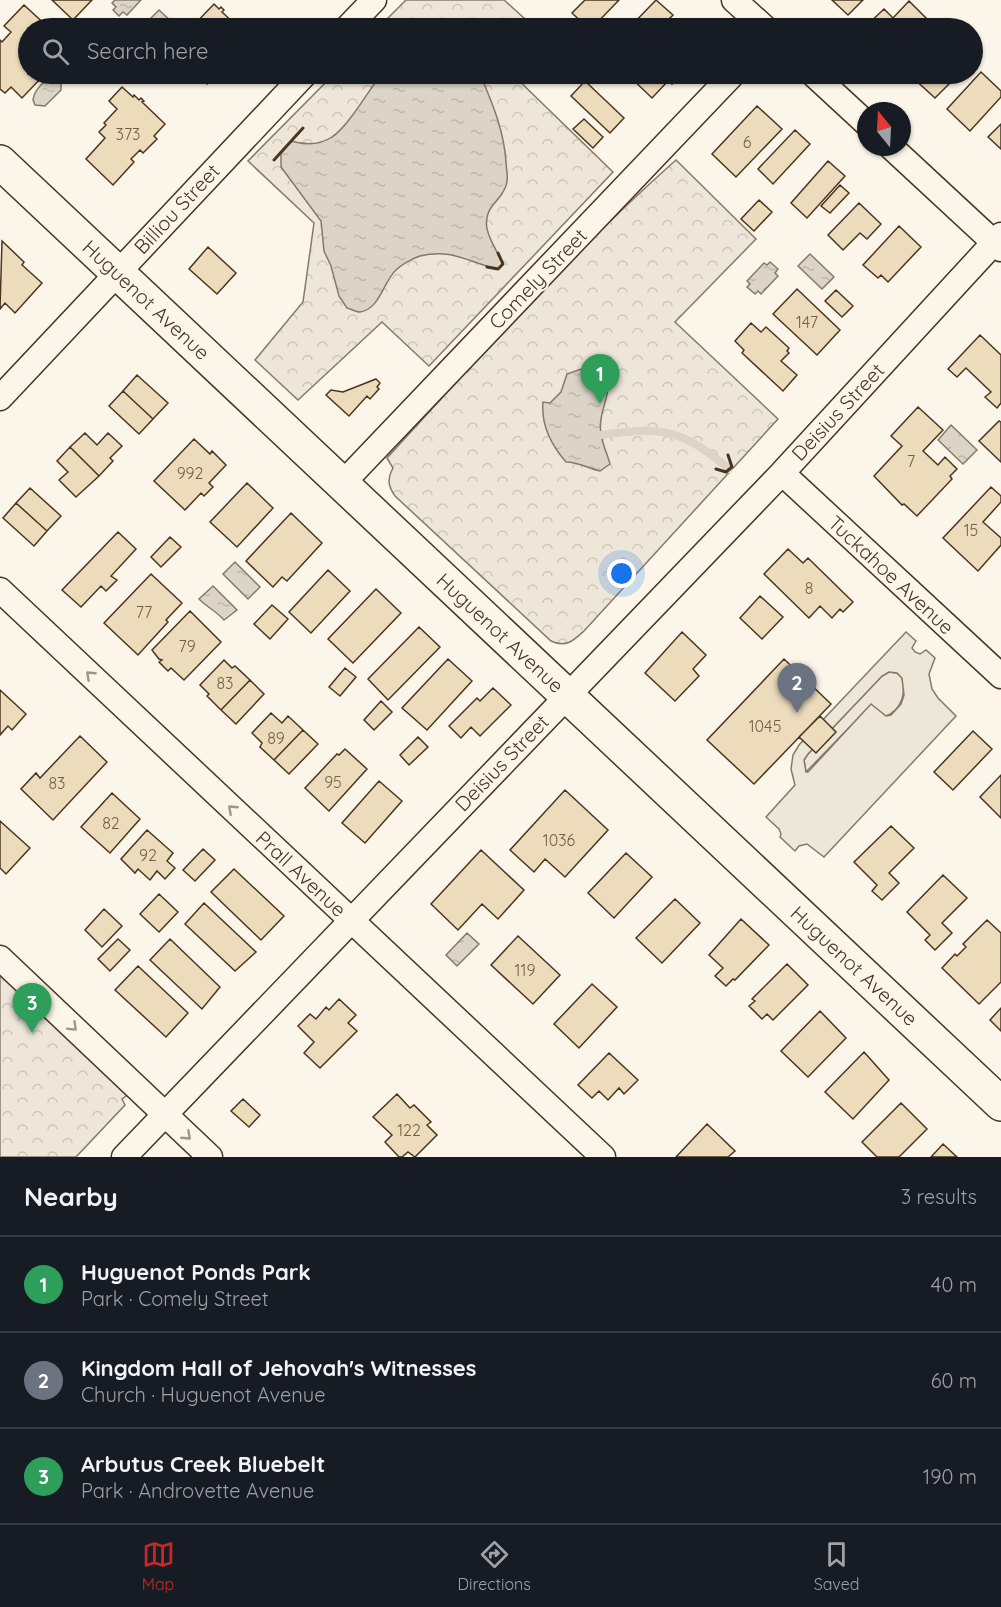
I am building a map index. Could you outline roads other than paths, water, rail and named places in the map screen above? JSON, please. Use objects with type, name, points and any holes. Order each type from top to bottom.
[{"type":"street","points":[[357,18],[374,0]]},
{"type":"street","points":[[734,0],[754,18]]},
{"type":"street","name":"Billiou Street","points":[[0,398],[296,84]]},
{"type":"street","name":"Comely Street","points":[[342,484],[723,84]]},
{"type":"street","points":[[824,84],[857,115]]},
{"type":"street","points":[[901,156],[999,243]]},
{"type":"street","name":"Huguenot Avenue","points":[[0,162],[1001,1104]]},
{"type":"street","name":"Deisius Street","points":[[124,1157],[782,473],[999,243]]},
{"type":"street","name":"Tuckahoe Avenue","points":[[782,473],[1001,676]]},
{"type":"street","name":"Prall Avenue","points":[[0,590],[603,1157]]},
{"type":"street","points":[[0,958],[210,1157]]},
{"type":"water","points":[[115,0],[141,0],[127,15],[123,12],[119,16],[113,10],[116,7],[112,3]]},
{"type":"water","points":[[159,10],[168,18],[151,18]]},
{"type":"water","points":[[43,84],[61,84],[61,90],[45,106],[35,105],[33,100],[38,88]]},
{"type":"water","points":[[374,84],[484,84],[503,139],[507,176],[502,194],[488,212],[487,220],[489,234],[503,264],[498,269],[452,255],[420,256],[396,270],[377,301],[367,310],[358,312],[347,308],[339,296],[331,266],[324,251],[321,221],[281,167],[281,152],[291,141],[312,144],[332,137],[351,117]]},
{"type":"water","points":[[810,254],[834,277],[822,289],[798,266]]},
{"type":"water","points":[[770,262],[778,269],[775,273],[778,276],[761,294],[758,291],[755,294],[747,287],[750,284],[747,281],[764,263],[767,265]]},
{"type":"water","points":[[581,369],[608,386],[600,426],[601,437],[610,464],[600,471],[566,462],[556,449],[545,427],[543,402],[550,403],[561,392],[567,374]]},
{"type":"water","points":[[951,425],[977,450],[963,464],[938,440]]},
{"type":"water","points":[[235,562],[260,587],[248,599],[223,574]]},
{"type":"water","points":[[213,586],[237,610],[224,620],[199,599]]},
{"type":"water","points":[[467,933],[479,944],[457,966],[446,955]]},
{"type":"waterway","points":[[601,435],[640,431],[670,434],[684,438],[698,446],[729,469]]},
{"type":"place","name":"Huguenot Ponds Park","points":[[600,404]]},
{"type":"place","name":"Kingdom Hall of Jehovah's Witnesses","points":[[797,713]]},
{"type":"place","name":"Arbutus Creek Bluebelt","points":[[32,1033]]}]
